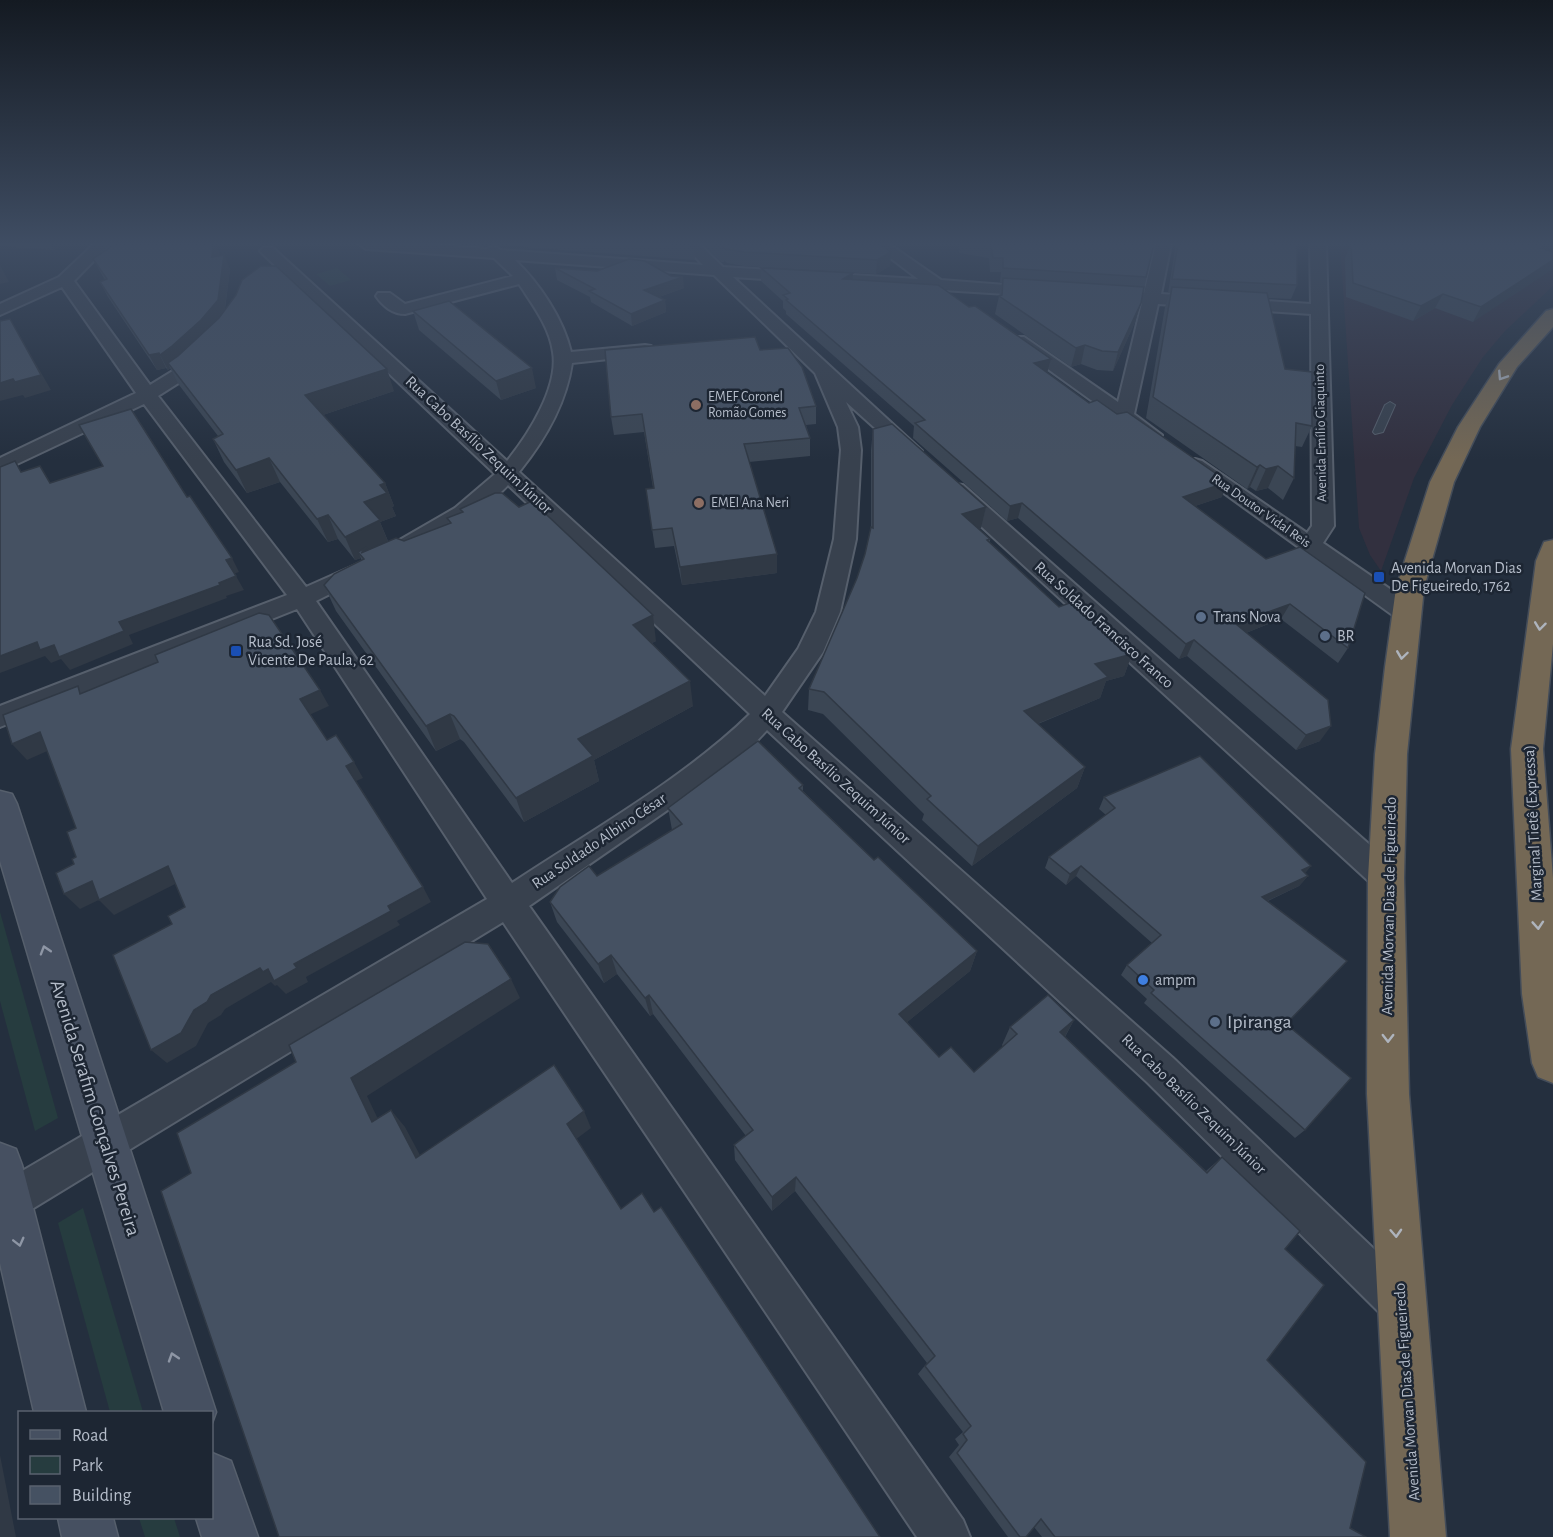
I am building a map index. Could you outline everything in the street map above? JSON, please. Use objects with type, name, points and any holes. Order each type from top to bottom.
[{"type":"highway","name":"Avenida Morvan Dias de Figueiredo","points":[[1418,1537],[1388,1094],[1386,878],[1391,754],[1410,588],[1442,482],[1468,427],[1509,364],[1552,316]]},
{"type":"highway","name":"Marginal Tietê (Expressa)","points":[[1553,548],[1548,561],[1527,749],[1542,994],[1553,1063]]},
{"type":"main road","name":"Avenida Serafim Gonçalves Pereira","points":[[0,804],[189,1411]]},
{"type":"main road","points":[[3,1190],[59,1411]]},
{"type":"main road","points":[[213,1483],[230,1537]]},
{"type":"main road","points":[[86,1519],[90,1537]]},
{"type":"street","points":[[90,316],[147,395],[302,598],[508,903],[946,1537]]},
{"type":"street","name":"Rua Cabo Basílio Zequim Júnior","points":[[329,316],[508,471],[768,714],[1160,1070],[1401,1304]]},
{"type":"street","points":[[0,717],[302,598],[405,547],[481,499],[508,471],[540,428],[554,396],[564,358],[547,316]]},
{"type":"street","name":"Rua Soldado Francisco Franco","points":[[766,316],[823,371],[1386,878]]},
{"type":"street","points":[[1124,416],[1147,316]]},
{"type":"street","name":"Avenida Emílio Giaquinto","points":[[1310,545],[1323,526],[1319,316]]},
{"type":"street","points":[[999,327],[1163,443]]},
{"type":"street","points":[[764,339],[788,337]]},
{"type":"street","points":[[0,466],[147,395],[182,373],[214,341]]},
{"type":"street","points":[[564,358],[658,349]]},
{"type":"street","name":"Rua Soldado Albino César","points":[[3,1190],[105,1145],[508,903],[672,792],[742,739],[768,714],[810,652],[828,612],[845,539],[850,450],[848,427],[823,371]]},
{"type":"street","name":"Rua Doutor Vidal Reis","points":[[1183,456],[1407,613]]},
{"type":"lane","points":[[1378,432],[1390,405]]},
{"type":"shaded area","points":[[1345,316],[1521,316],[1483,357],[1452,405],[1414,478],[1381,571],[1370,555],[1359,528]]},
{"type":"green space","points":[[0,912],[58,1118],[35,1131],[0,1001]]},
{"type":"green space","points":[[83,1208],[143,1411],[110,1411],[58,1223]]},
{"type":"green space","points":[[139,1519],[174,1519],[180,1537],[145,1537]]},
{"type":"building","points":[[123,316],[205,316],[160,355],[159,353],[149,355]]},
{"type":"building","points":[[221,316],[330,316],[387,369],[305,395],[385,483],[380,485],[387,493],[364,502],[380,520],[345,537],[328,515],[317,519],[269,458],[236,470],[213,439],[223,434],[168,363]]},
{"type":"building","points":[[419,316],[467,316],[532,368],[496,381]]},
{"type":"building","points":[[804,316],[989,316],[1051,359],[1034,363],[1089,403],[1097,400],[1117,414],[1127,412],[1228,482],[1183,497],[1266,559],[1300,547],[1365,593],[1348,648],[1290,604],[1236,624],[1328,700],[1331,726],[1306,735],[1194,640],[1186,644],[1022,503],[1010,506],[915,423],[925,420]]},
{"type":"building","points":[[1028,316],[1135,316],[1118,352],[1102,351],[1085,345],[1076,348]]},
{"type":"building","points":[[1167,316],[1272,316],[1285,369],[1312,372],[1312,426],[1296,423],[1294,478],[1278,466],[1266,469],[1260,465],[1257,467],[1153,397]]},
{"type":"building","points":[[10,319],[41,375],[15,382],[13,379],[0,383],[0,321]]},
{"type":"building","points":[[755,337],[760,350],[788,348],[802,367],[816,406],[799,408],[810,438],[744,444],[777,554],[680,567],[672,528],[652,530],[646,489],[654,488],[642,414],[611,417],[605,350]]},
{"type":"building","points":[[131,409],[187,497],[190,496],[232,558],[226,560],[236,576],[219,583],[220,585],[119,622],[124,631],[59,657],[54,645],[40,650],[37,642],[0,656],[0,467],[15,461],[21,472],[40,466],[50,483],[103,466],[79,425]]},
{"type":"building","points":[[892,424],[986,507],[962,514],[990,539],[987,540],[1059,607],[1075,601],[1132,654],[1095,664],[1108,677],[1024,711],[1085,767],[978,846],[927,799],[931,796],[824,692],[809,689],[857,578],[871,527],[873,528],[873,429]]},
{"type":"building","points":[[495,493],[502,493],[519,507],[532,501],[653,615],[633,625],[690,681],[578,739],[593,756],[516,798],[454,716],[450,714],[426,726],[324,585],[334,574],[364,559],[358,552],[367,547],[361,553],[396,538],[404,541],[451,523],[447,518],[463,512],[460,509]]},
{"type":"building","points":[[259,613],[269,615],[320,690],[300,699],[327,740],[336,735],[354,762],[346,766],[423,887],[388,906],[391,911],[294,964],[297,968],[274,981],[268,969],[263,972],[260,968],[211,995],[207,1002],[194,1010],[181,1033],[151,1050],[113,955],[172,924],[168,916],[185,907],[168,866],[99,900],[92,881],[64,894],[56,873],[74,864],[72,859],[76,857],[67,832],[76,828],[40,732],[12,744],[3,715],[78,686],[80,694],[158,662],[155,655]]},
{"type":"building","points":[[758,741],[803,785],[799,788],[874,860],[878,857],[977,951],[899,1014],[939,1057],[951,1047],[974,1072],[1017,1034],[1010,1027],[1048,995],[1074,1020],[1060,1032],[1207,1173],[1222,1157],[1300,1231],[1285,1249],[1324,1285],[1267,1360],[1366,1462],[1350,1528],[1366,1537],[1055,1537],[1041,1519],[1026,1537],[1020,1537],[957,1453],[967,1440],[963,1434],[971,1426],[925,1366],[935,1356],[796,1177],[772,1197],[734,1145],[753,1130],[649,995],[645,998],[611,955],[598,964],[550,902],[560,887],[589,866],[597,876],[682,824],[668,808]]},
{"type":"building","points":[[1200,756],[1311,866],[1302,870],[1308,876],[1262,897],[1347,961],[1286,1024],[1351,1078],[1305,1130],[1151,993],[1154,990],[1127,965],[1161,935],[1081,866],[1070,874],[1049,857],[1115,808],[1104,797]]},
{"type":"building","points":[[465,942],[488,944],[511,979],[351,1078],[372,1122],[391,1110],[416,1158],[554,1065],[584,1111],[567,1124],[621,1209],[642,1193],[654,1212],[661,1207],[880,1537],[279,1537],[161,1191],[191,1173],[177,1133],[296,1062],[289,1045]]},
{"type":"place","name":"EMEF Coronel Romão Gomes","points":[[696,405]]},
{"type":"place","name":"EMEI Ana Neri","points":[[699,503]]},
{"type":"place","name":"Avenida Morvan Dias De Figueiredo, 1762","points":[[1379,577]]},
{"type":"place","name":"Trans Nova","points":[[1201,617]]},
{"type":"place","name":"BR","points":[[1325,636]]},
{"type":"place","name":"Rua Sd. José Vicente De Paula, 62","points":[[236,651]]},
{"type":"place","name":"ampm","points":[[1143,980]]},
{"type":"place","name":"Ipiranga","points":[[1215,1022]]}]
